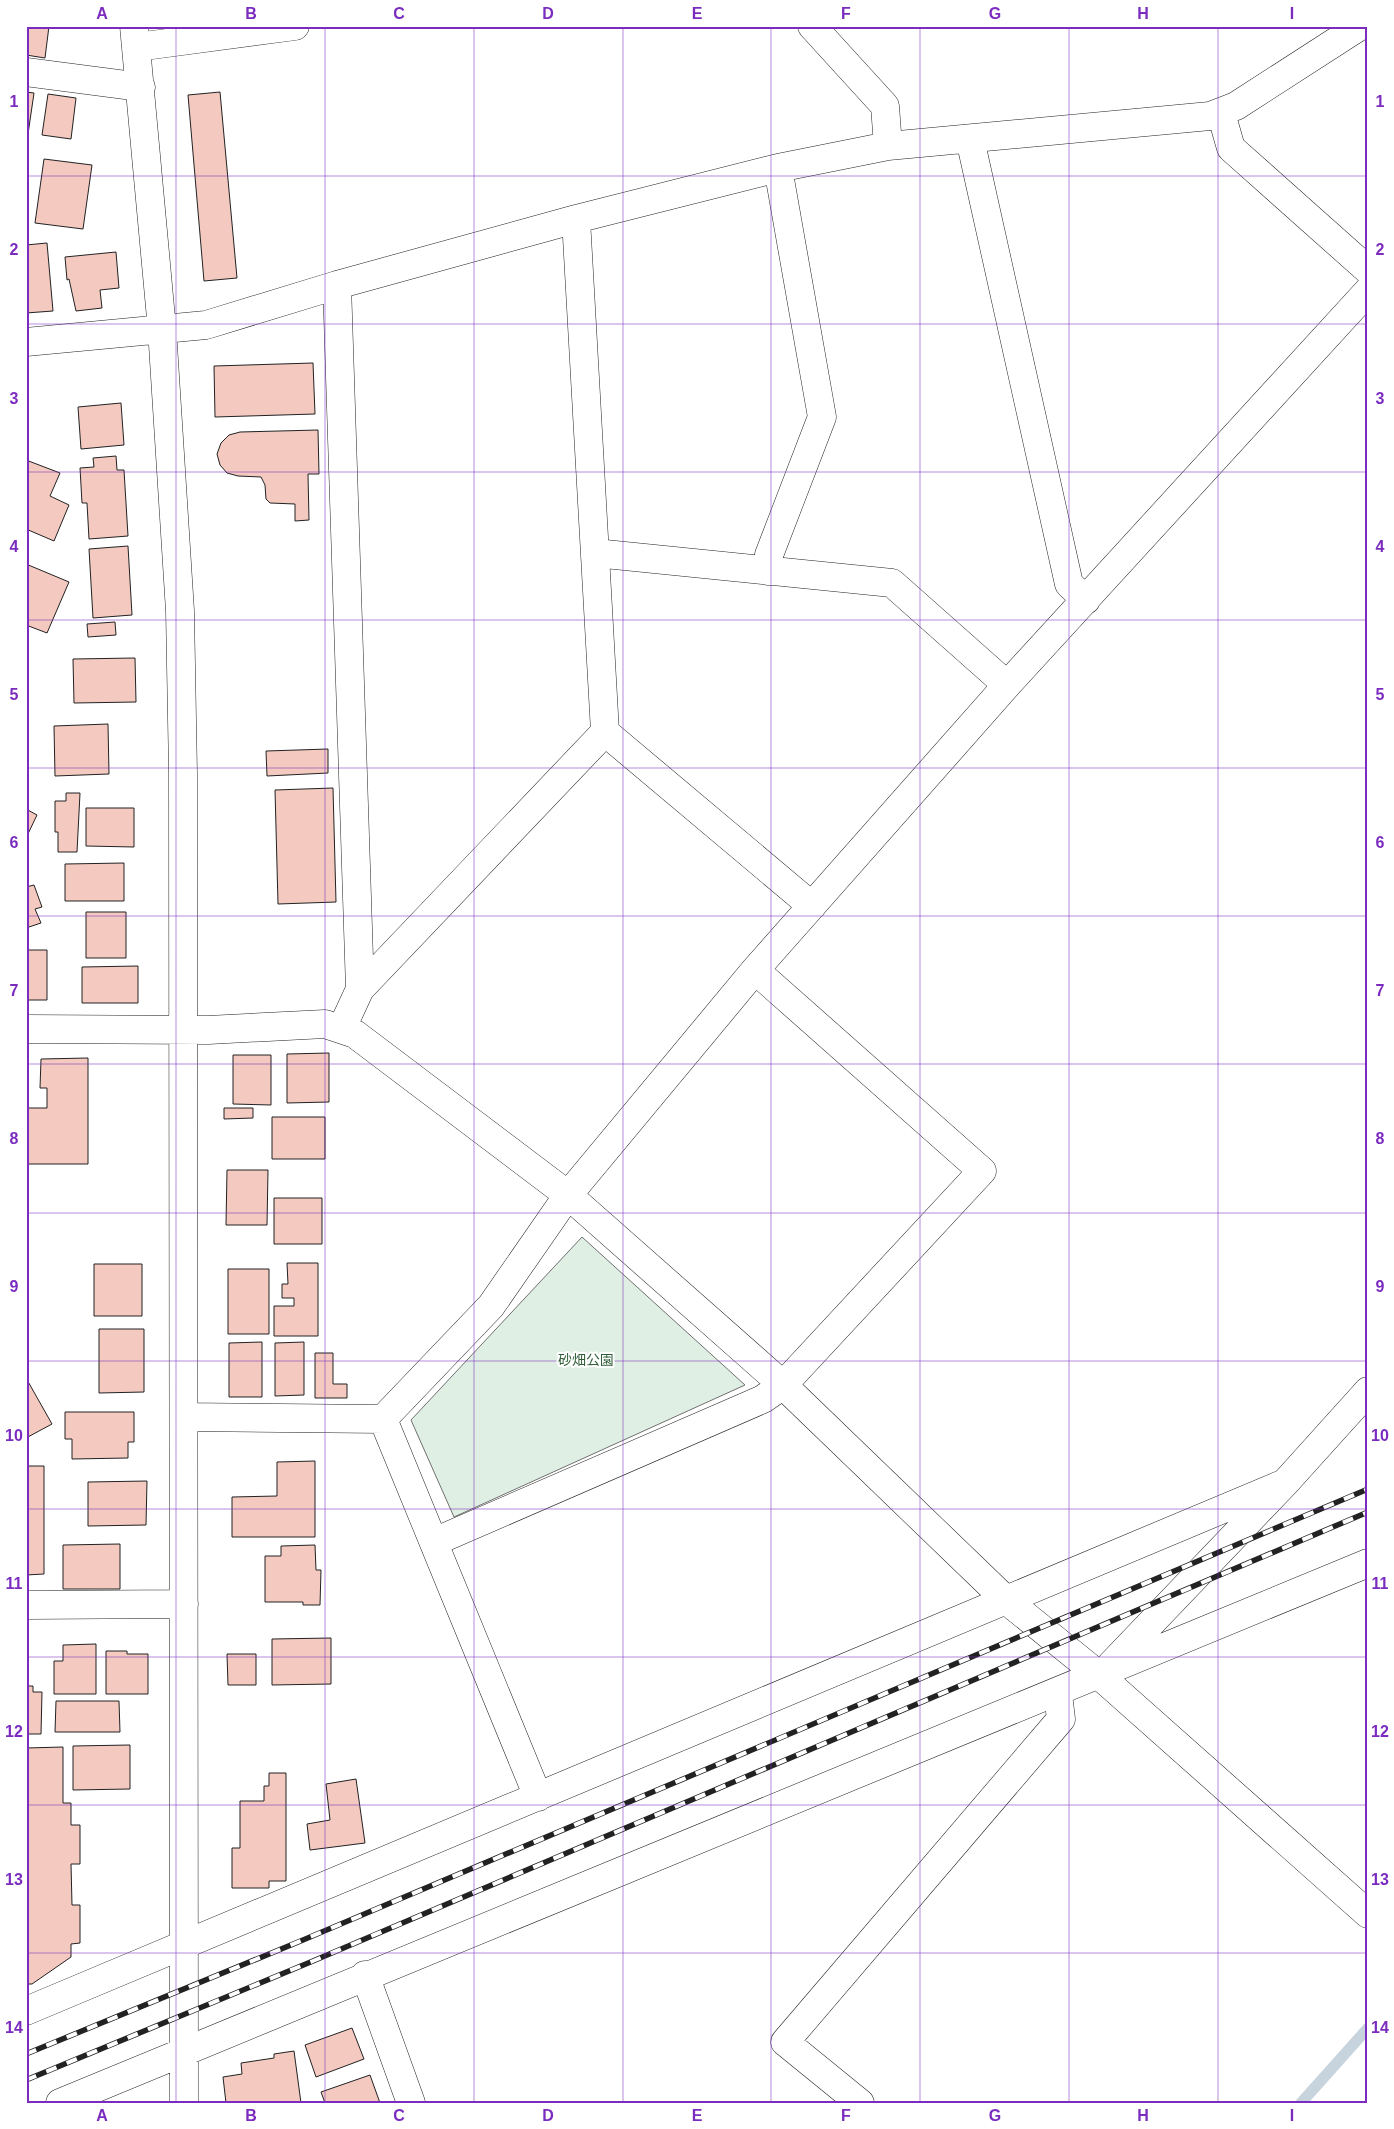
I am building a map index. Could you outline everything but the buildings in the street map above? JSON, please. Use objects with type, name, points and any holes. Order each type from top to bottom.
[{"type":"street","points":[[184,2103],[184,1029],[180,611],[162,329],[135,37],[295,26]]},
{"type":"street","points":[[812,26],[885,106],[888,146]]},
{"type":"street","points":[[26,342],[206,325],[337,285],[576,219],[778,168],[888,146],[1210,116],[1236,106],[1360,26]]},
{"type":"street","points":[[26,72],[141,87]]},
{"type":"street","points":[[1221,113],[1231,148],[1368,270]]},
{"type":"street","points":[[970,139],[1070,584],[1086,600]]},
{"type":"street","points":[[768,571],[769,555],[822,417],[778,168]]},
{"type":"street","points":[[576,219],[605,732],[812,906]]},
{"type":"street","points":[[337,285],[360,989]]},
{"type":"street","points":[[184,1417],[383,1419],[491,1306],[568,1195],[754,970],[1007,685],[1368,291]]},
{"type":"street","points":[[595,554],[892,583],[1007,685]]},
{"type":"street","points":[[342,1028],[360,989],[605,732]]},
{"type":"street","points":[[434,1542],[764,1399],[783,1385],[982,1171],[754,970]]},
{"type":"street","points":[[26,1029],[208,1030],[325,1024],[342,1028],[355,1034],[568,1195],[783,1385],[1006,1600],[1100,1676],[1368,1914]]},
{"type":"street","points":[[1100,1676],[1284,1483],[1368,1391]]},
{"type":"street","points":[[383,1419],[538,1797]]},
{"type":"street","points":[[26,2011],[1284,1483]]},
{"type":"street","points":[[60,2103],[365,1974],[1058,1694],[1368,1563]]},
{"type":"street","points":[[26,1605],[184,1604]]},
{"type":"street","points":[[860,2103],[785,2042],[1061,1719],[1058,1694]]},
{"type":"street","points":[[365,1974],[411,2103]]},
{"type":"green space","name":"砂畑公園","points":[[582,1237],[745,1385],[454,1517],[411,1420]]},
{"type":"waterway","points":[[1301,2103],[1368,2028]]},
{"type":"railway","points":[[26,2054],[303,1940],[1368,1489]]},
{"type":"railway","points":[[26,2080],[313,1961],[1368,1512]]}]
